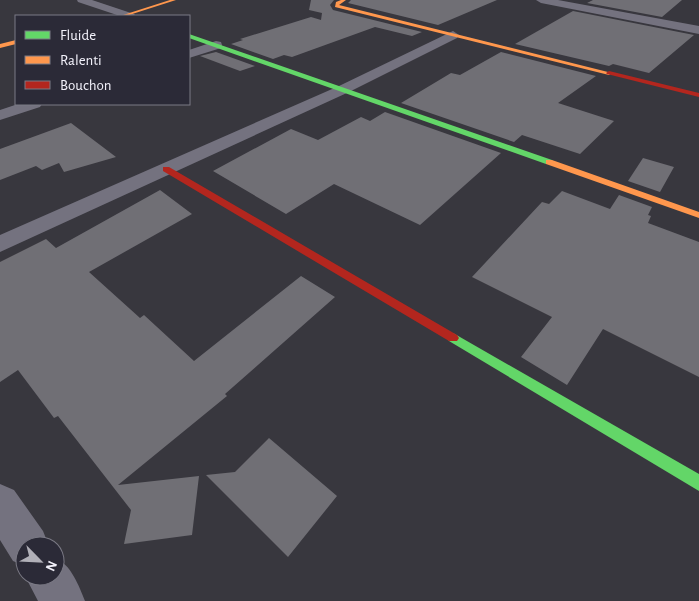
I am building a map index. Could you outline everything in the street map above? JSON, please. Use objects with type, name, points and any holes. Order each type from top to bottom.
[{"type":"street","points":[[82,0],[123,15]]},
{"type":"street","points":[[129,15],[174,0]]},
{"type":"street","points":[[344,0],[336,6],[699,95]]},
{"type":"street","points":[[540,0],[694,29],[699,18]]},
{"type":"street","points":[[0,244],[344,89],[453,34]]},
{"type":"street","points":[[190,36],[699,215]]},
{"type":"street","points":[[0,46],[15,42]]},
{"type":"street","points":[[190,54],[216,45]]},
{"type":"street","points":[[0,115],[31,105]]},
{"type":"street","points":[[166,169],[699,483]]},
{"type":"street","points":[[0,504],[21,536]]},
{"type":"street","points":[[53,586],[63,601]]},
{"type":"building","points":[[311,0],[334,0],[330,5],[333,10],[422,32],[412,36],[375,27],[292,57],[284,55],[273,59],[231,44],[243,40],[240,39],[311,17],[321,20],[322,13],[309,10]]},
{"type":"building","points":[[351,0],[497,0],[438,25],[348,3]]},
{"type":"building","points":[[593,0],[682,0],[662,17],[587,3]]},
{"type":"building","points":[[573,11],[694,35],[649,73],[613,64],[609,66],[515,44]]},
{"type":"building","points":[[216,52],[255,66],[240,71],[200,56]]},
{"type":"building","points":[[501,52],[596,76],[558,103],[614,121],[580,154],[522,135],[514,142],[401,103],[451,73],[460,75]]},
{"type":"building","points":[[385,112],[501,153],[420,225],[334,184],[286,214],[213,171],[291,129],[318,140],[361,117],[370,121]]},
{"type":"building","points":[[71,123],[116,157],[64,172],[59,163],[42,170],[36,166],[0,180],[0,149]]},
{"type":"building","points":[[643,158],[674,167],[660,192],[628,181]]},
{"type":"building","points":[[160,190],[192,214],[89,272],[140,318],[144,315],[194,361],[301,276],[335,297],[225,394],[227,396],[118,485],[199,476],[192,535],[124,544],[131,510],[58,416],[54,418],[18,370],[0,382],[0,262],[46,239],[56,248]]},
{"type":"building","points":[[562,191],[610,209],[619,195],[652,207],[648,215],[651,216],[648,223],[699,242],[699,377],[603,329],[567,385],[521,357],[552,317],[472,277],[542,202],[549,204]]},
{"type":"building","points":[[269,438],[337,496],[288,557],[206,475],[235,472]]},
{"type":"traffic: fast","points":[[190,36],[549,162]]},
{"type":"traffic: fast","points":[[453,338],[699,483]]},
{"type":"traffic: slow","points":[[125,15],[174,0]]},
{"type":"traffic: slow","points":[[344,0],[338,3],[337,6],[609,73]]},
{"type":"traffic: slow","points":[[0,46],[15,42]]},
{"type":"traffic: slow","points":[[549,162],[699,215]]},
{"type":"traffic: jam","points":[[609,73],[699,95]]},
{"type":"traffic: jam","points":[[166,169],[453,338]]}]
